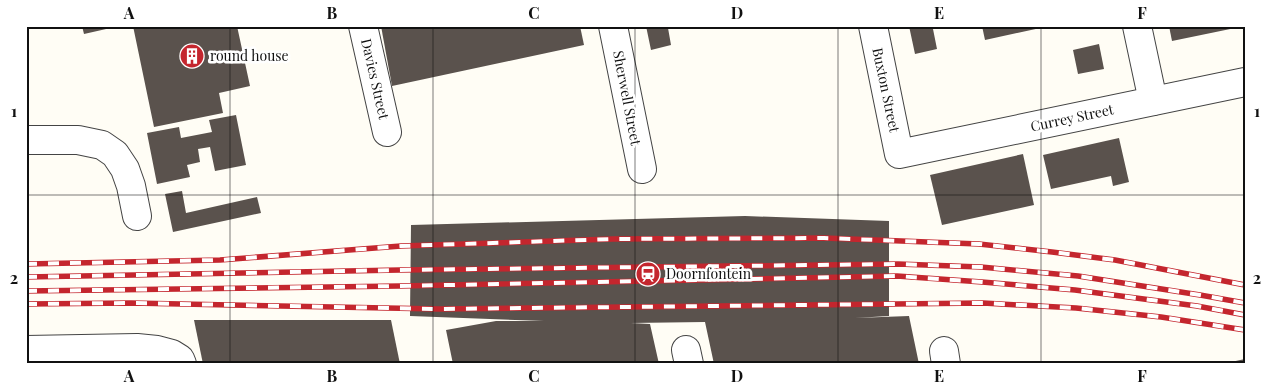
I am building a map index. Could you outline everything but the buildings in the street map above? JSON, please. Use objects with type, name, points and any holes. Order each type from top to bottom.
[{"type":"street","name":"Davies Street","points":[[364,26],[387,132]]},
{"type":"street","name":"Sherwell Street","points":[[613,26],[642,169]]},
{"type":"street","name":"Buxton Street","points":[[873,26],[899,154]]},
{"type":"street","points":[[1137,26],[1153,101]]},
{"type":"street","name":"Currey Street","points":[[899,154],[1245,82]]},
{"type":"street","points":[[26,140],[78,140],[102,145],[115,154],[126,169],[137,216]]},
{"type":"street","points":[[26,350],[137,348],[157,350],[177,359]]},
{"type":"railway","points":[[26,264],[220,260],[401,246],[613,239],[824,238],[979,244],[1052,252],[1115,260],[1245,285]]},
{"type":"railway","points":[[26,277],[898,264],[981,267],[1078,276],[1245,303]]},
{"type":"railway","points":[[26,291],[897,276],[1075,290],[1197,306],[1245,315]]},
{"type":"railway","points":[[26,304],[131,303],[439,309],[983,303],[1076,308],[1161,317],[1245,330]]},
{"type":"place","name":"round house","points":[[192,56]]},
{"type":"place","name":"Doornfontein","points":[[648,274]]}]
